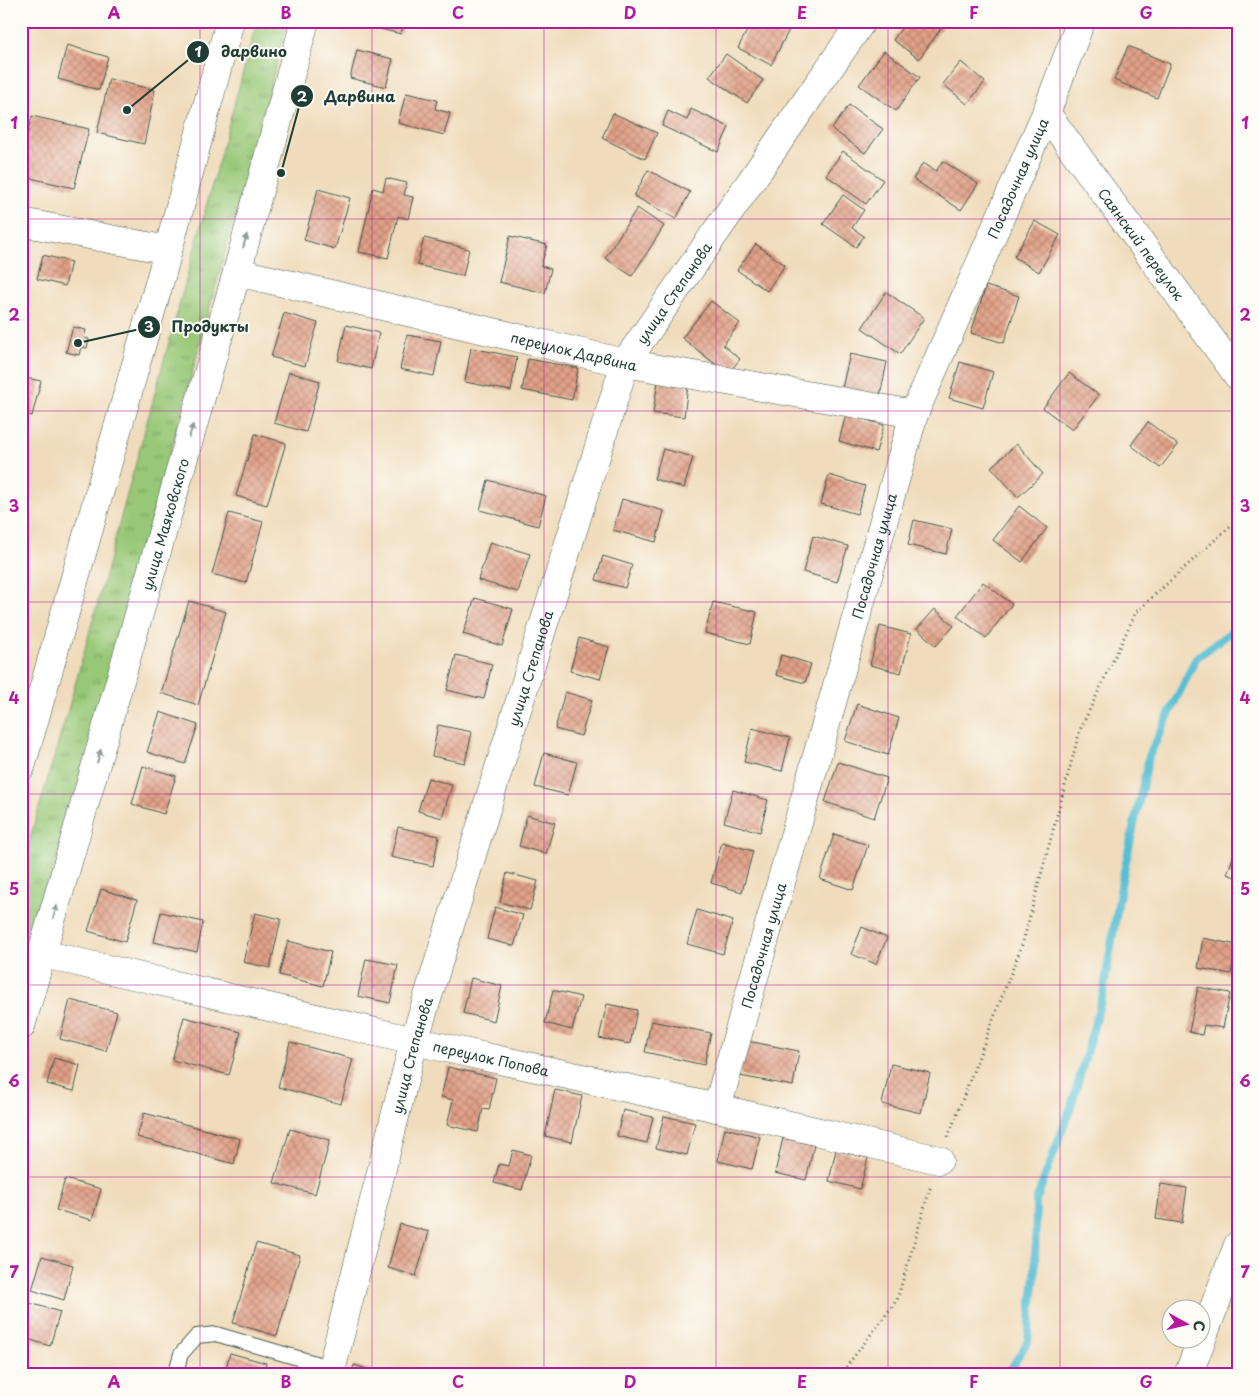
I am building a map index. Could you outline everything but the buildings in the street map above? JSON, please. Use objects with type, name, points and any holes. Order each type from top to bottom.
[{"type":"street","points":[[21,767],[168,250],[230,21]]},
{"type":"street","name":"улица Маяковского","points":[[21,1026],[236,272],[305,21]]},
{"type":"street","name":"улица Степанова","points":[[331,1372],[414,1041],[625,363],[862,21]]},
{"type":"street","name":"Посадочная улица","points":[[717,1108],[914,414],[1046,113],[1081,21]]},
{"type":"street","name":"Саянский переулок","points":[[1046,113],[1238,376]]},
{"type":"street","points":[[21,222],[168,250]]},
{"type":"street","name":"переулок Дарвина","points":[[236,272],[625,363],[914,414]]},
{"type":"street","name":"переулок Попова","points":[[43,954],[414,1041],[717,1108],[939,1160]]},
{"type":"street","points":[[1188,1375],[1238,1245]]},
{"type":"lane","points":[[175,1375],[181,1354],[197,1336],[216,1334],[331,1372]]},
{"type":"path","points":[[840,1375],[897,1300],[939,1160],[1023,942],[1080,730],[1136,612],[1238,519]]},
{"type":"green space","points":[[257,21],[288,21],[99,714],[21,979],[21,869],[70,703]]},
{"type":"waterway","points":[[1007,1375],[1028,1341],[1035,1275],[1036,1201],[1071,1107],[1103,994],[1122,880],[1149,756],[1196,658],[1238,627]]},
{"type":"place","name":"дарвино","points":[[127,110]]},
{"type":"place","name":"Дарвина","points":[[281,173]]},
{"type":"place","name":"Продукты","points":[[78,343]]}]
